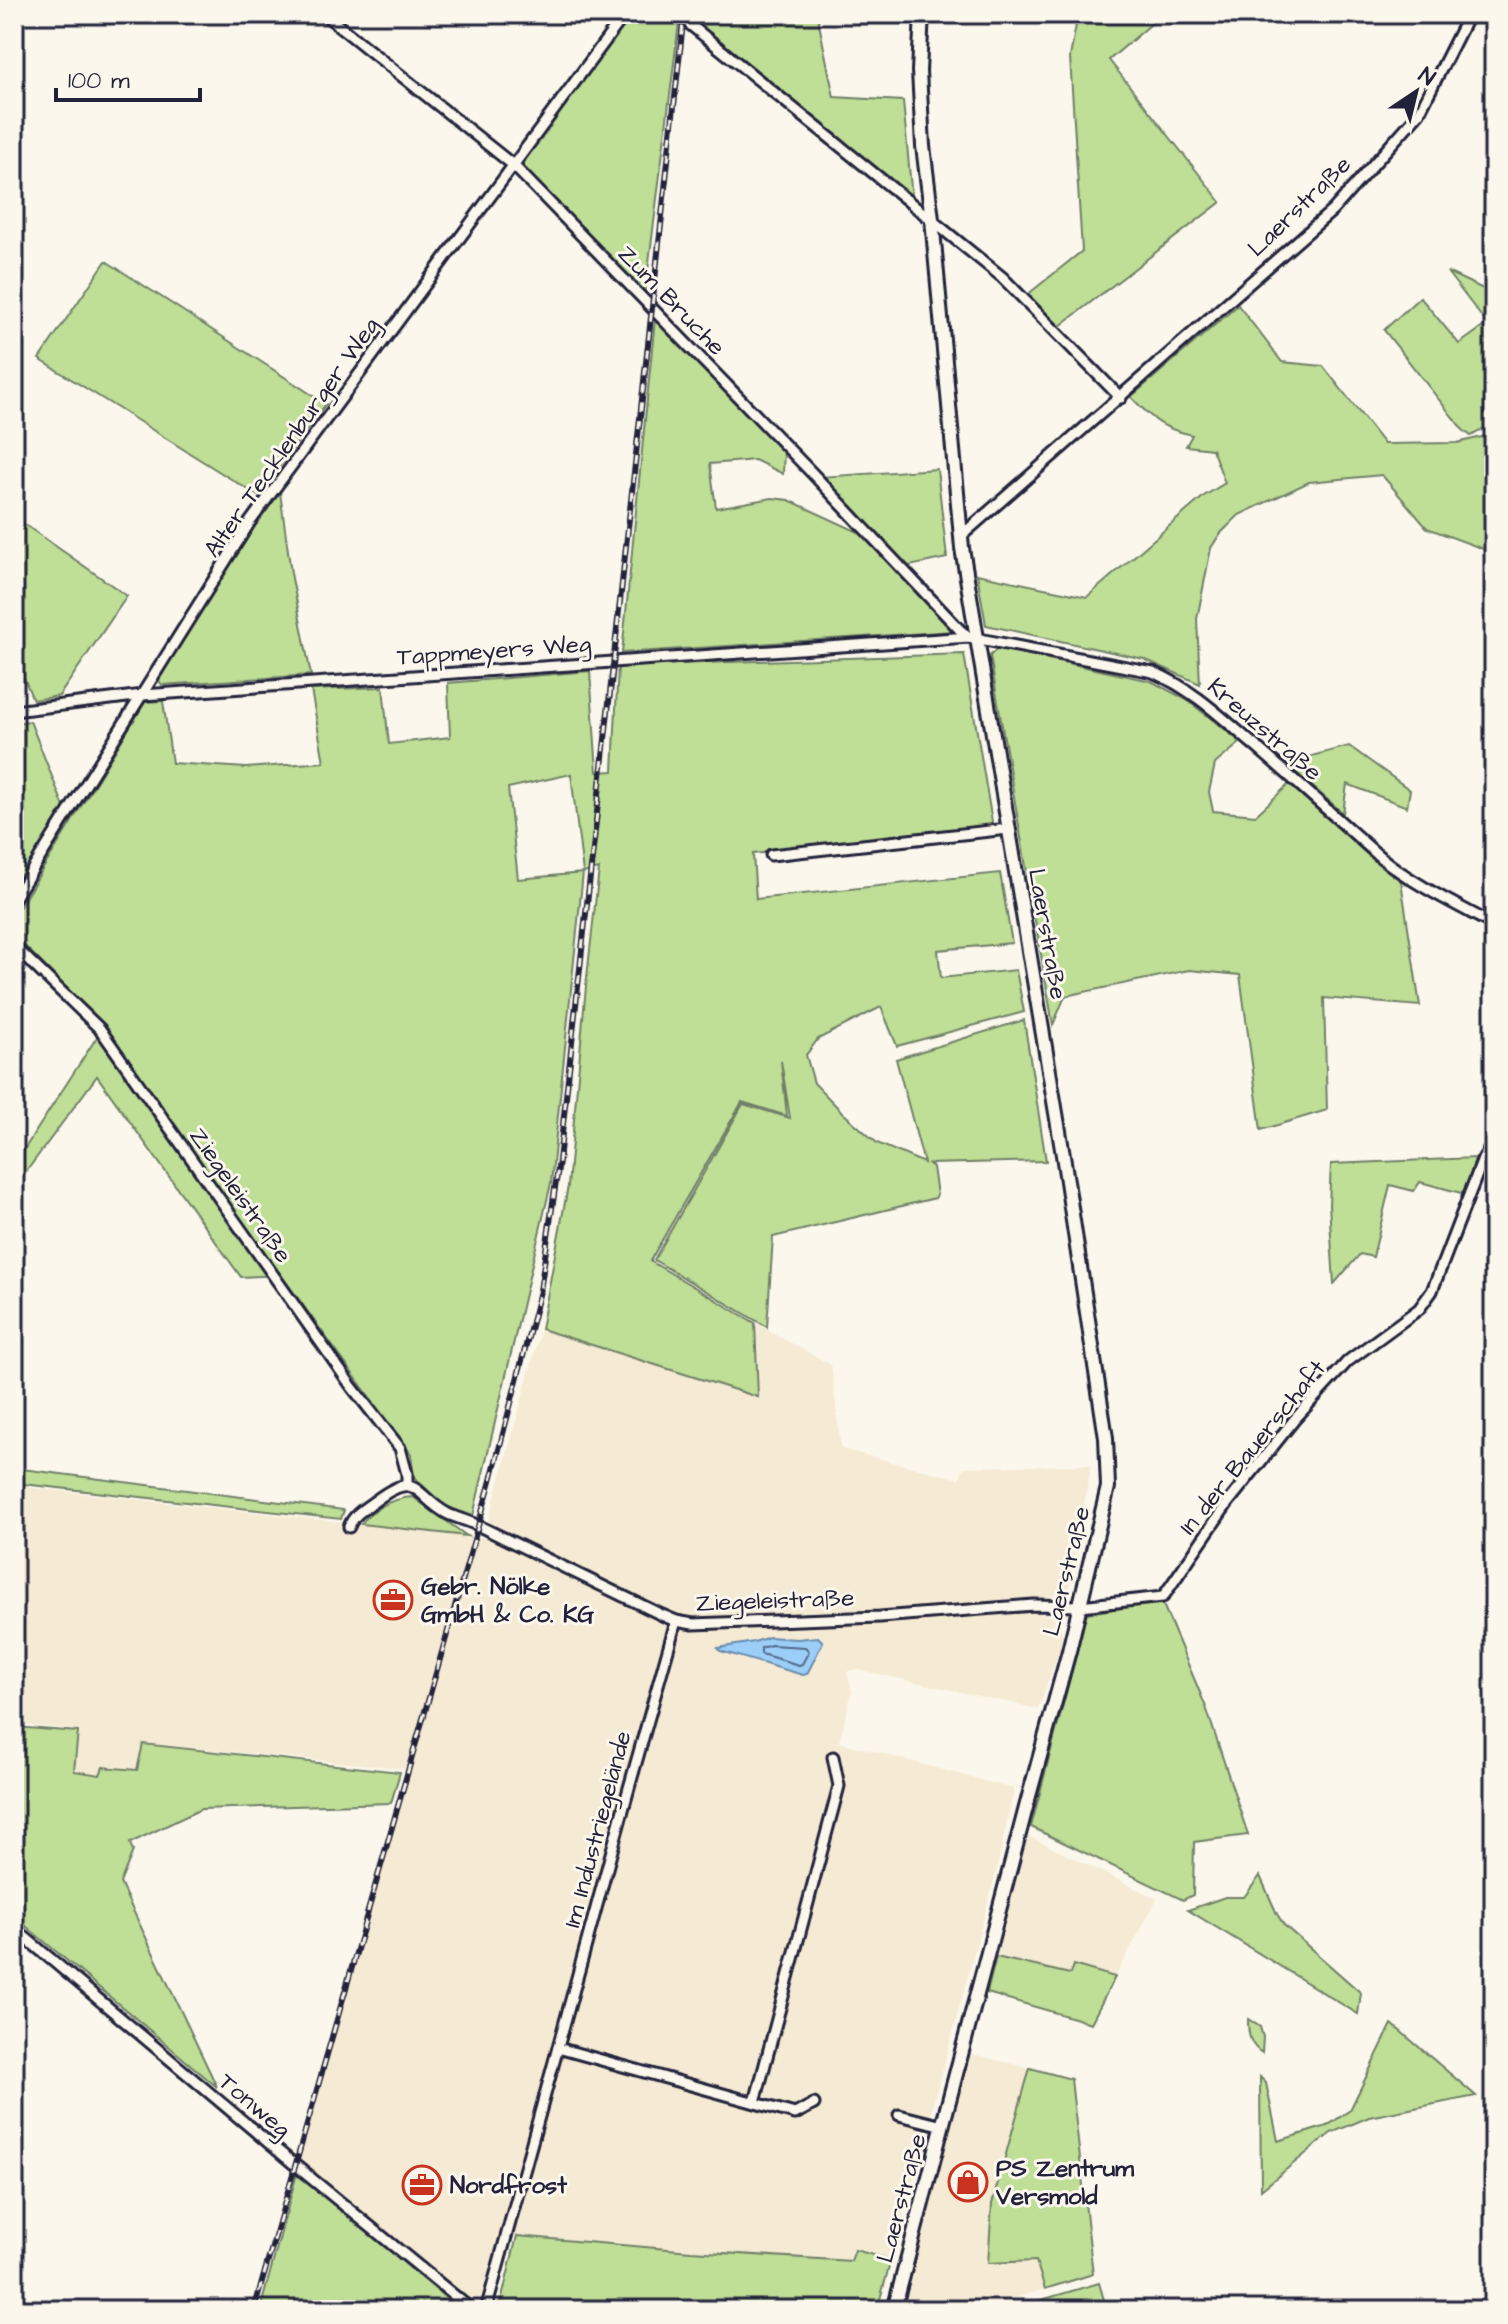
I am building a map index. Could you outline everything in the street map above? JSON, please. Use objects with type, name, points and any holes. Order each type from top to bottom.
[{"type":"main road","name":"Laerstraße","points":[[894,2310],[1080,1606],[1108,1487],[1106,1438],[1063,1155],[973,637],[923,146],[919,71],[922,14]]},
{"type":"street","name":"Zum Bruche","points":[[324,14],[513,165],[960,630],[973,637]]},
{"type":"street","name":"Alter Tecklenburger Weg","points":[[14,899],[250,522],[625,14]]},
{"type":"street","points":[[677,14],[1002,277],[1121,398]]},
{"type":"street","name":"Laerstraße","points":[[961,536],[1333,210],[1419,113],[1469,14]]},
{"type":"street","name":"Tappmeyers Weg","points":[[14,711],[143,695],[973,637]]},
{"type":"street","name":"Kreuzstraße","points":[[973,637],[1153,672],[1175,681],[1278,765],[1382,858],[1425,889],[1494,925]]},
{"type":"street","points":[[771,855],[1008,829]]},
{"type":"street","name":"Ziegeleistraße","points":[[14,946],[100,1029],[352,1387],[400,1448],[407,1485],[416,1487],[447,1513],[676,1621],[693,1624],[833,1619],[1034,1605],[1080,1606]]},
{"type":"street","name":"In der Bauerschaft","points":[[1080,1606],[1163,1597],[1227,1504],[1303,1410],[1348,1361],[1419,1309],[1432,1291],[1483,1159],[1494,1142]]},
{"type":"street","points":[[349,1527],[356,1515],[383,1494],[407,1485]]},
{"type":"street","name":"Im Industriegelände","points":[[486,2310],[676,1621]]},
{"type":"street","points":[[755,2102],[839,1786],[833,1757]]},
{"type":"street","name":"Tonweg","points":[[14,1928],[317,2184],[472,2310]]},
{"type":"street","points":[[558,2048],[795,2114],[814,2104]]},
{"type":"street","points":[[899,2115],[943,2126]]},
{"type":"shaded area","points":[[755,1323],[831,1365],[841,1449],[959,1479],[964,1467],[1091,1465],[1069,1590],[1043,1599],[1039,1612],[1053,1617],[1063,1635],[1038,1709],[855,1669],[847,1672],[852,1692],[839,1742],[1014,1789],[996,1872],[891,2260],[855,2250],[852,2261],[691,2251],[503,2233],[482,2310],[478,2310],[299,2165],[410,1769],[144,1743],[136,1770],[103,1767],[101,1775],[74,1771],[79,1730],[14,1724],[14,1486],[484,1538],[541,1329],[757,1397]]},
{"type":"shaded area","points":[[1028,1836],[1157,1899],[1115,1977],[1073,1965],[1070,1974],[996,1957]]},
{"type":"shaded area","points":[[971,2054],[1030,2068],[992,2204],[988,2263],[1036,2261],[1045,2289],[977,2310],[904,2310],[915,2263]]},
{"type":"green space","points":[[631,14],[668,14],[679,23],[645,294],[519,165]]},
{"type":"green space","points":[[689,14],[817,14],[834,97],[903,101],[912,199],[688,18]]},
{"type":"green space","points":[[1078,14],[1163,14],[1109,60],[1221,202],[1060,326],[1027,295],[1082,251],[1070,57]]},
{"type":"green space","points":[[106,261],[326,404],[277,470],[291,573],[311,675],[162,685],[157,678],[229,565],[263,499],[39,359]]},
{"type":"green space","points":[[1447,272],[1494,294],[1494,423],[1471,436],[1384,330],[1420,297],[1459,344],[1487,324]]},
{"type":"green space","points":[[1238,305],[1282,362],[1323,366],[1384,444],[1457,443],[1494,434],[1494,553],[1427,528],[1382,475],[1309,482],[1239,515],[1211,548],[1197,619],[1200,684],[1144,659],[986,625],[977,574],[1087,597],[1204,496],[1225,483],[1212,449],[1186,446],[1192,435],[1158,422],[1131,397]]},
{"type":"green space","points":[[655,319],[784,451],[783,474],[755,460],[710,464],[716,508],[772,498],[789,500],[865,535],[954,631],[622,653]]},
{"type":"green space","points":[[937,469],[947,558],[905,567],[819,477]]},
{"type":"green space","points":[[14,517],[127,596],[59,696],[33,700],[14,653]]},
{"type":"green space","points":[[997,648],[1151,681],[1187,700],[1241,742],[1215,764],[1209,792],[1213,811],[1256,815],[1289,784],[1401,881],[1420,1006],[1324,998],[1327,1110],[1261,1130],[1240,975],[1189,970],[1065,996],[1053,1025],[990,656]]},
{"type":"green space","points":[[964,654],[993,828],[753,854],[756,899],[1000,873],[1012,943],[938,950],[941,978],[1016,970],[1024,1012],[897,1046],[881,1007],[818,1039],[806,1055],[814,1083],[843,1113],[877,1143],[924,1163],[896,1059],[1024,1020],[1046,1161],[929,1164],[933,1167],[935,1198],[773,1237],[767,1327],[654,1260],[743,1104],[790,1118],[781,1061],[787,1116],[742,1102],[650,1261],[755,1323],[758,1397],[541,1329],[568,1186],[599,869],[583,873],[551,1183],[473,1516],[443,1505],[414,1477],[411,1454],[281,1275],[241,1277],[97,1076],[14,1188],[14,1165],[104,1026],[14,935],[14,916],[145,702],[163,701],[172,763],[246,768],[324,762],[311,690],[383,687],[389,744],[450,737],[448,683],[590,671],[597,772],[613,771],[618,666]],"holes":[[[571,774],[583,873],[518,879],[508,788]]]},
{"type":"green space","points":[[30,721],[64,807],[14,890],[14,723]]},
{"type":"green space","points":[[1349,746],[1410,790],[1407,807],[1347,784],[1343,813],[1285,763]]},
{"type":"green space","points":[[1475,1158],[1465,1194],[1420,1182],[1414,1191],[1390,1185],[1373,1257],[1360,1254],[1334,1284],[1329,1204],[1331,1164]]},
{"type":"green space","points":[[14,1468],[344,1510],[341,1519],[14,1483]]},
{"type":"green space","points":[[413,1497],[467,1536],[361,1524],[384,1505]]},
{"type":"green space","points":[[1162,1602],[1206,1707],[1248,1835],[1194,1842],[1193,1895],[1183,1900],[1031,1827],[1087,1613]]},
{"type":"green space","points":[[14,1727],[78,1732],[74,1771],[100,1775],[103,1767],[137,1770],[143,1744],[400,1772],[391,1803],[201,1809],[130,1843],[133,1851],[120,1883],[217,2087],[14,1916]]},
{"type":"green space","points":[[1260,1876],[1284,1925],[1361,1993],[1358,2014],[1188,1910],[1225,1897],[1244,1897]]},
{"type":"green space","points":[[996,1957],[1070,1974],[1073,1965],[1115,1977],[1091,2023],[987,1993]]},
{"type":"green space","points":[[1248,2019],[1260,2027],[1262,2053],[1250,2038]]},
{"type":"green space","points":[[1392,2024],[1476,2096],[1369,2117],[1331,2133],[1261,2190],[1260,2077],[1266,2083],[1278,2141],[1327,2126],[1350,2110]]},
{"type":"green space","points":[[1030,2068],[1071,2079],[1093,2274],[1045,2289],[1036,2261],[988,2263],[992,2204]]},
{"type":"green space","points":[[297,2173],[460,2310],[260,2310]]},
{"type":"green space","points":[[517,2236],[851,2261],[855,2250],[891,2260],[877,2310],[499,2310]]},
{"type":"green space","points":[[1099,2283],[1107,2310],[1007,2310]]},
{"type":"water","points":[[769,1637],[818,1637],[823,1642],[807,1674],[803,1675],[718,1648]]},
{"type":"railway","points":[[254,2310],[490,1484],[540,1291],[559,1161],[684,14]]},
{"type":"place","name":"Gebr. Nölke GmbH & Co. KG","points":[[393,1600]]},
{"type":"place","name":"PS Zentrum Versmold","points":[[968,2182]]},
{"type":"place","name":"Nordfrost","points":[[422,2185]]}]
